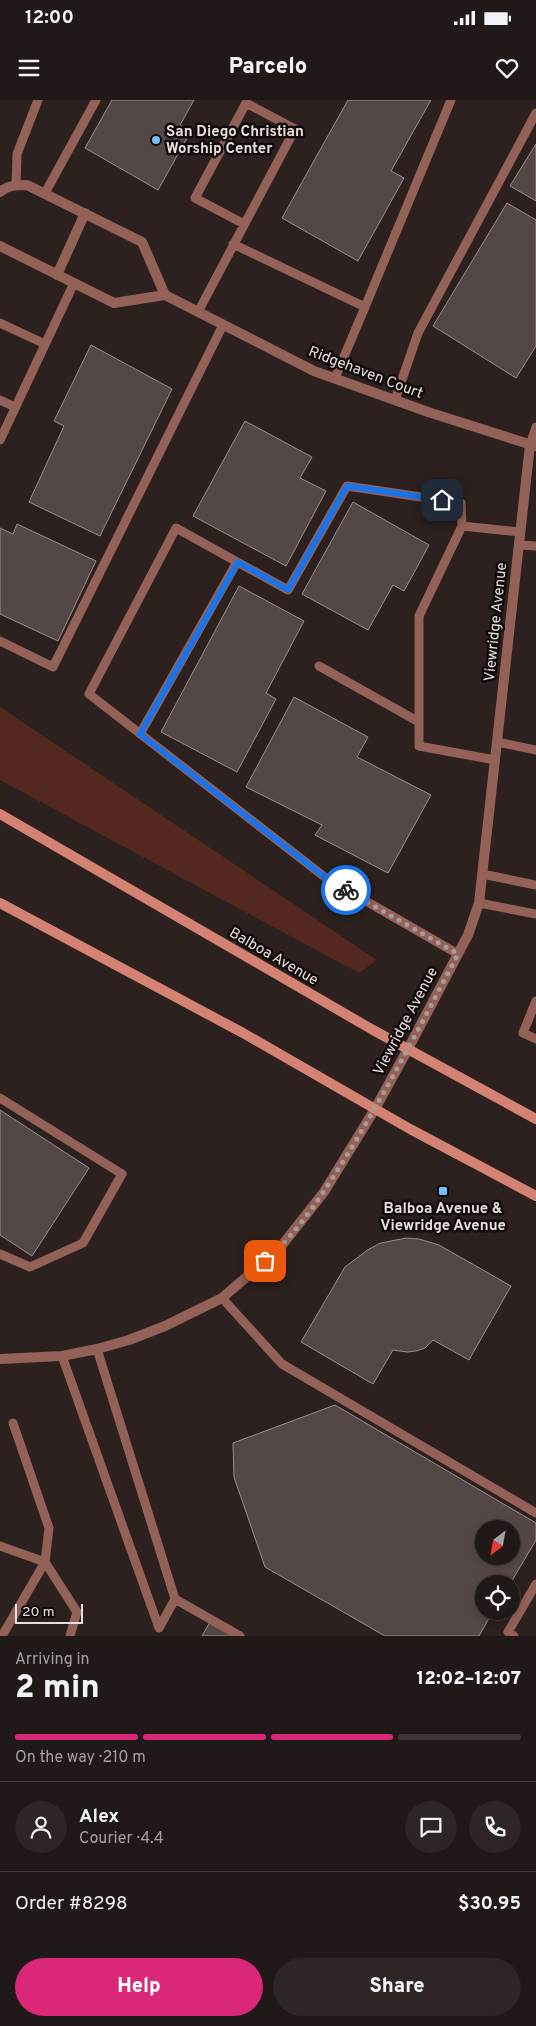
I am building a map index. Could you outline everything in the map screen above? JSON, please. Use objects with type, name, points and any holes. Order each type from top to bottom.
[{"type":"main road","name":"Balboa Avenue","points":[[0,814],[364,1026],[536,1119]]},
{"type":"main road","points":[[0,903],[243,1033],[375,1109],[536,1196]]},
{"type":"street","points":[[0,192],[5,187],[27,185],[142,242],[165,295],[114,303],[0,246]]},
{"type":"street","points":[[57,275],[85,213]]},
{"type":"street","name":"Ridgehaven Court","points":[[165,295],[314,371],[395,400],[533,445]]},
{"type":"street","name":"Viewridge Avenue","points":[[0,1359],[62,1356],[98,1349],[130,1340],[165,1326],[222,1298],[279,1249],[324,1192],[375,1109],[468,935],[479,903],[520,532],[533,445]]},
{"type":"lane","points":[[16,185],[17,154],[38,100]]},
{"type":"lane","points":[[45,193],[96,100]]},
{"type":"lane","points":[[334,378],[451,100]]},
{"type":"lane","points":[[198,312],[295,129],[246,103],[195,198],[244,224]]},
{"type":"lane","points":[[395,400],[418,334],[536,113]]},
{"type":"lane","points":[[233,244],[365,307]]},
{"type":"lane","points":[[0,440],[74,283]]},
{"type":"lane","points":[[0,323],[45,344]]},
{"type":"lane","points":[[0,641],[53,667],[223,325]]},
{"type":"lane","points":[[0,400],[15,407]]},
{"type":"lane","points":[[533,445],[536,427]]},
{"type":"lane","points":[[458,954],[326,878],[89,694],[176,528],[288,590],[347,486],[461,503],[462,526],[419,616],[419,746],[495,760]]},
{"type":"lane","points":[[462,526],[520,532]]},
{"type":"lane","points":[[519,545],[536,546]]},
{"type":"lane","points":[[140,734],[238,562]]},
{"type":"lane","points":[[319,666],[419,722]]},
{"type":"lane","points":[[497,742],[536,750]]},
{"type":"lane","points":[[482,874],[536,885]]},
{"type":"lane","points":[[479,903],[536,914]]},
{"type":"lane","points":[[536,1001],[524,1033],[536,1039]]},
{"type":"lane","points":[[0,1098],[122,1174],[83,1243],[30,1267],[0,1254]]},
{"type":"lane","points":[[222,1298],[282,1364],[536,1513]]},
{"type":"lane","points":[[98,1349],[175,1599],[240,1636]]},
{"type":"lane","points":[[62,1356],[157,1632]]},
{"type":"lane","points":[[2,1636],[45,1562],[49,1528],[12,1424]]},
{"type":"lane","points":[[0,1546],[45,1562],[78,1612],[70,1636]]},
{"type":"lane","points":[[514,1636],[508,1632],[536,1584]]},
{"type":"lane","points":[[157,1632],[175,1599]]},
{"type":"shaded area","points":[[0,707],[377,960],[359,973],[0,780]]},
{"type":"building","points":[[112,100],[194,100],[180,125],[191,131],[158,190],[85,148]]},
{"type":"building","points":[[348,100],[431,100],[391,171],[404,178],[358,261],[282,218]]},
{"type":"building","points":[[536,144],[536,201],[510,186]]},
{"type":"building","points":[[507,203],[536,220],[536,346],[516,378],[433,326]]},
{"type":"building","points":[[91,345],[172,389],[100,536],[29,502],[64,426],[54,421]]},
{"type":"building","points":[[245,421],[312,457],[300,478],[326,491],[286,566],[193,516]]},
{"type":"building","points":[[353,502],[429,545],[404,591],[393,585],[368,630],[302,594]]},
{"type":"building","points":[[17,524],[96,561],[58,641],[0,614],[0,528],[13,534]]},
{"type":"building","points":[[239,586],[304,621],[266,693],[276,699],[237,772],[161,732]]},
{"type":"building","points":[[294,697],[368,737],[357,757],[431,795],[388,873],[315,835],[322,825],[246,787]]},
{"type":"building","points":[[0,1110],[89,1168],[32,1256],[0,1235]]},
{"type":"building","points":[[406,1238],[419,1239],[439,1245],[511,1286],[469,1360],[433,1340],[425,1348],[416,1351],[393,1350],[373,1384],[301,1342],[345,1267],[369,1249],[381,1243]]},
{"type":"building","points":[[335,1405],[536,1523],[536,1540],[515,1575],[475,1575],[475,1620],[488,1620],[479,1636],[385,1636],[265,1567],[234,1477],[233,1443]]},
{"type":"building","points":[[210,1622],[234,1636],[202,1636]]},
{"type":"way so far","points":[[265,1261],[279,1249],[324,1192],[375,1109],[458,954],[346,890]]},
{"type":"place","name":"San Diego Christian Worship Center","points":[[156,140]]},
{"type":"place","name":"Balboa Avenue & Viewridge Avenue","points":[[443,1191]]},
{"type":"route","points":[[346,890],[326,878],[140,734],[238,562],[288,590],[347,486],[442,500]]}]
